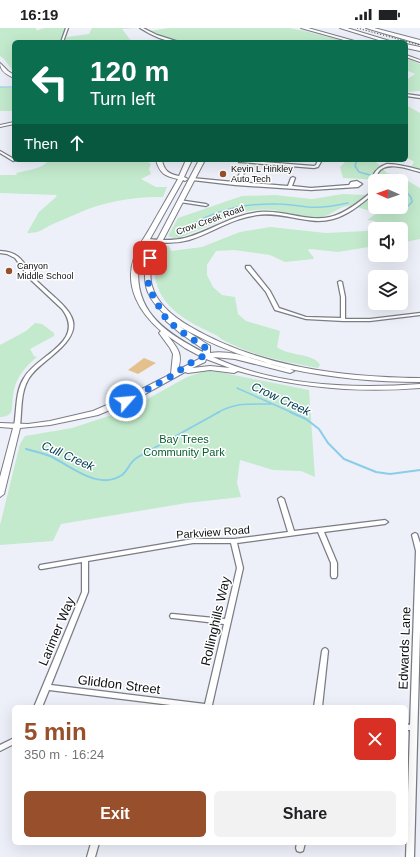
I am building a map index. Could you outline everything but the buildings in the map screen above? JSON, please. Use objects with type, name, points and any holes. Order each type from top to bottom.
[{"type":"highway","points":[[342,28],[383,40]]},
{"type":"highway","points":[[368,28],[420,42]]},
{"type":"highway","points":[[408,46],[420,49]]},
{"type":"main road","points":[[303,28],[348,40]]},
{"type":"main road","points":[[408,57],[420,61]]},
{"type":"main road","points":[[0,64],[6,72],[12,76]]},
{"type":"main road","points":[[0,126],[12,123]]},
{"type":"main road","points":[[160,162],[163,175],[172,184],[171,196]]},
{"type":"main road","points":[[161,167],[165,162]]},
{"type":"main road","points":[[175,374],[178,355],[139,301],[134,287],[134,269],[137,257],[181,178],[188,162]]},
{"type":"main road","points":[[0,425],[17,426],[61,422],[95,413],[133,397],[202,360],[205,356],[206,348],[168,321],[160,310],[149,288],[147,273],[150,258],[201,162]]},
{"type":"main road","points":[[161,167],[170,177],[192,179]]},
{"type":"main road","points":[[158,304],[179,323],[218,344],[272,362],[328,374]]},
{"type":"main road","points":[[158,326],[177,340],[205,356],[239,369],[277,378]]},
{"type":"main road","points":[[205,356],[217,353],[275,369],[386,379],[420,380]]},
{"type":"main road","points":[[175,374],[210,368],[345,387],[379,388],[420,386]]},
{"type":"main road","points":[[0,494],[17,426]]},
{"type":"street","points":[[63,40],[67,28]]},
{"type":"street","points":[[141,28],[156,36],[171,40]]},
{"type":"street","points":[[408,95],[420,97]]},
{"type":"street","points":[[0,152],[12,159]]},
{"type":"street","points":[[264,162],[314,167],[317,166],[319,162]]},
{"type":"street","name":"Crow Creek Road","points":[[146,240],[178,241],[233,218],[255,213],[268,212],[309,220],[331,218],[344,213],[371,194],[376,173],[382,168],[401,166],[420,171]]},
{"type":"street","points":[[235,184],[244,170]]},
{"type":"street","points":[[290,187],[293,178]]},
{"type":"street","points":[[192,179],[235,184],[311,189],[350,186]]},
{"type":"street","points":[[180,201],[206,205]]},
{"type":"street","points":[[0,252],[11,252],[16,255],[31,277],[57,302],[67,314],[72,326],[71,334],[66,343],[37,364],[26,379],[22,389],[17,426]]},
{"type":"street","points":[[248,267],[268,292],[277,309],[306,318],[370,320],[420,314]]},
{"type":"street","points":[[340,282],[343,297],[343,320]]},
{"type":"street","points":[[281,499],[292,534]]},
{"type":"street","name":"Parkview Road","points":[[42,567],[85,561],[193,541],[234,541],[385,522]]},
{"type":"street","points":[[320,530],[334,563],[334,576]]},
{"type":"street","name":"Edwards Lane","points":[[410,857],[410,728],[419,551],[414,535]]},
{"type":"street","name":"Rollinghills Way","points":[[209,705],[240,568],[234,541]]},
{"type":"street","name":"Larimer Way","points":[[47,687],[86,592],[85,561]]},
{"type":"street","points":[[173,616],[227,622]]},
{"type":"street","points":[[318,705],[325,651]]},
{"type":"street","points":[[39,705],[47,687]]},
{"type":"street","name":"Gliddon Street","points":[[47,687],[193,705]]},
{"type":"street","points":[[0,748],[12,742]]},
{"type":"street","points":[[91,857],[94,845]]},
{"type":"green space","points":[[0,28],[36,28],[36,30],[38,30],[44,28],[65,28],[66,33],[61,40],[12,40],[12,69],[0,56]]},
{"type":"green space","points":[[92,28],[138,28],[122,29],[130,40],[65,40],[67,37],[89,34]]},
{"type":"green space","points":[[169,28],[289,28],[339,40],[177,40],[150,31]]},
{"type":"green space","points":[[408,59],[420,64],[420,91],[408,92],[408,79],[415,74],[408,71]]},
{"type":"green space","points":[[0,87],[12,88],[12,111],[0,111]]},
{"type":"green space","points":[[408,106],[420,113],[420,169],[411,167],[414,162],[408,158]]},
{"type":"green space","points":[[148,162],[151,164],[149,169],[151,174],[141,179],[156,187],[167,187],[163,197],[132,198],[111,202],[90,208],[38,231],[27,233],[39,212],[57,195],[0,193],[0,175],[17,175],[16,173],[34,169],[46,163]]},
{"type":"green space","points":[[345,162],[376,162],[387,173],[390,174],[368,174],[368,179],[343,178],[340,167]]},
{"type":"green space","points":[[408,181],[420,188],[420,239],[408,242],[408,222],[374,222],[367,220],[376,214],[408,214]]},
{"type":"green space","points":[[343,194],[367,195],[350,206],[343,207],[321,217],[303,216],[272,210],[254,210],[224,218],[223,220],[179,238],[168,236],[178,218],[242,196],[275,195],[312,199]]},
{"type":"green space","points":[[368,200],[368,210],[357,207]]},
{"type":"green space","points":[[270,227],[326,233],[368,230],[368,247],[338,252],[310,249],[308,250],[314,258],[313,259],[285,262],[270,255],[234,250],[216,251],[207,265],[207,275],[213,287],[222,295],[235,297],[238,314],[246,321],[280,331],[277,347],[287,352],[313,358],[320,365],[318,368],[250,352],[225,341],[196,325],[169,306],[158,287],[155,276],[156,260],[162,247],[169,246],[171,251],[202,247],[240,232]]},
{"type":"green space","points":[[35,323],[42,324],[54,333],[54,336],[30,349],[34,356],[37,357],[24,369],[18,379],[14,390],[11,412],[6,416],[0,417],[0,345],[26,331]]},
{"type":"green space","name":"Bay Trees Community Park","points":[[205,371],[219,372],[309,390],[315,477],[301,471],[273,470],[240,460],[237,483],[241,497],[187,503],[61,524],[53,541],[0,545],[0,525],[20,444],[25,436],[72,428],[115,414],[135,406],[187,377]]},
{"type":"waterway","name":"Crow Creek","points":[[0,87],[12,87]]},
{"type":"waterway","name":"Crow Creek","points":[[356,162],[355,166],[359,172],[368,174]]},
{"type":"waterway","name":"Crow Creek","points":[[408,194],[411,197],[412,202],[408,206]]},
{"type":"waterway","name":"Crow Creek","points":[[177,235],[200,220],[224,210],[237,207],[264,204],[318,207],[348,203]]},
{"type":"waterway","name":"Cull Creek","points":[[237,388],[293,413]]},
{"type":"waterway","name":"Cull Creek","points":[[217,413],[237,405],[271,404]]},
{"type":"waterway","name":"Cull Creek","points":[[26,449],[50,456],[76,471],[94,479],[113,479],[122,475],[138,457],[219,412]]},
{"type":"waterway","name":"Crow Creek","points":[[290,412],[306,419],[319,429],[328,443],[344,459],[376,472],[390,474],[420,470]]},
{"type":"railway","points":[[357,28],[401,40]]},
{"type":"railway","points":[[408,42],[420,45]]},
{"type":"place","name":"Kevin L Hinkley Auto Tech","points":[[223,174]]},
{"type":"place","name":"Canyon Middle School","points":[[9,271]]},
{"type":"route","points":[[126,401],[170,377],[198,358],[205,356],[207,352],[206,348],[201,344],[168,321],[160,310],[149,288],[147,273],[150,258]]}]
